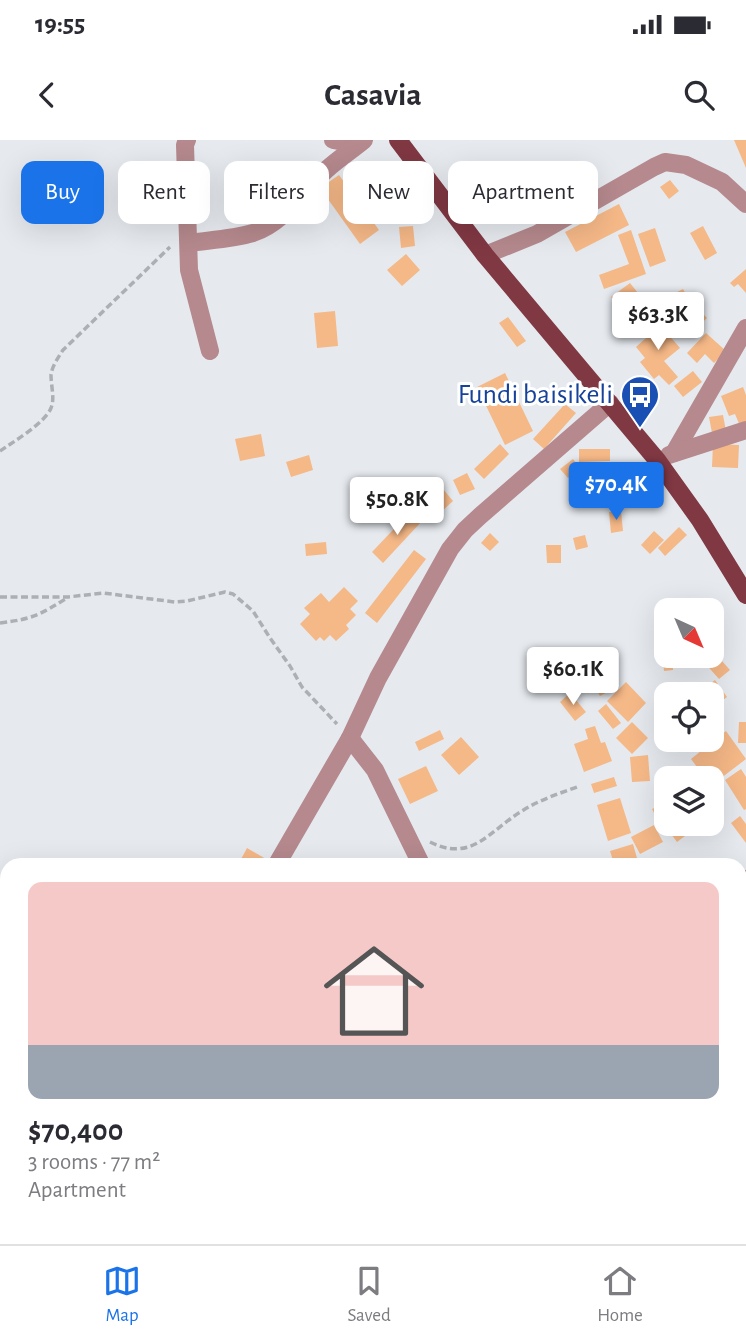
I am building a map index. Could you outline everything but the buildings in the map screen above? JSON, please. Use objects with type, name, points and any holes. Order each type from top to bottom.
[{"type":"main road","points":[[398,140],[485,255],[610,403],[665,456],[746,595]]},
{"type":"street","points":[[187,140],[189,270],[210,351]]},
{"type":"street","points":[[333,140],[355,140]]},
{"type":"street","points":[[188,236],[254,233],[270,225],[291,208],[327,169],[364,140]]},
{"type":"street","points":[[485,255],[537,234],[666,162],[686,165],[722,182],[746,204]]},
{"type":"street","points":[[665,456],[746,328]]},
{"type":"street","points":[[280,858],[350,738],[379,678],[450,549],[480,516],[610,403]]},
{"type":"street","points":[[665,456],[746,430]]},
{"type":"street","points":[[350,738],[375,770],[418,858]]},
{"type":"path","points":[[0,451],[31,430],[48,414],[52,403],[51,375],[63,350],[188,236]]},
{"type":"path","points":[[0,597],[68,597],[103,593],[175,602],[225,592],[233,594],[253,611],[302,687],[350,738]]},
{"type":"path","points":[[0,623],[22,621],[36,616],[68,597]]},
{"type":"path","points":[[403,829],[442,848],[467,848],[521,811],[547,797],[577,787]]},
{"type":"place","name":"Fundi baisikeli","points":[[640,429]]}]
